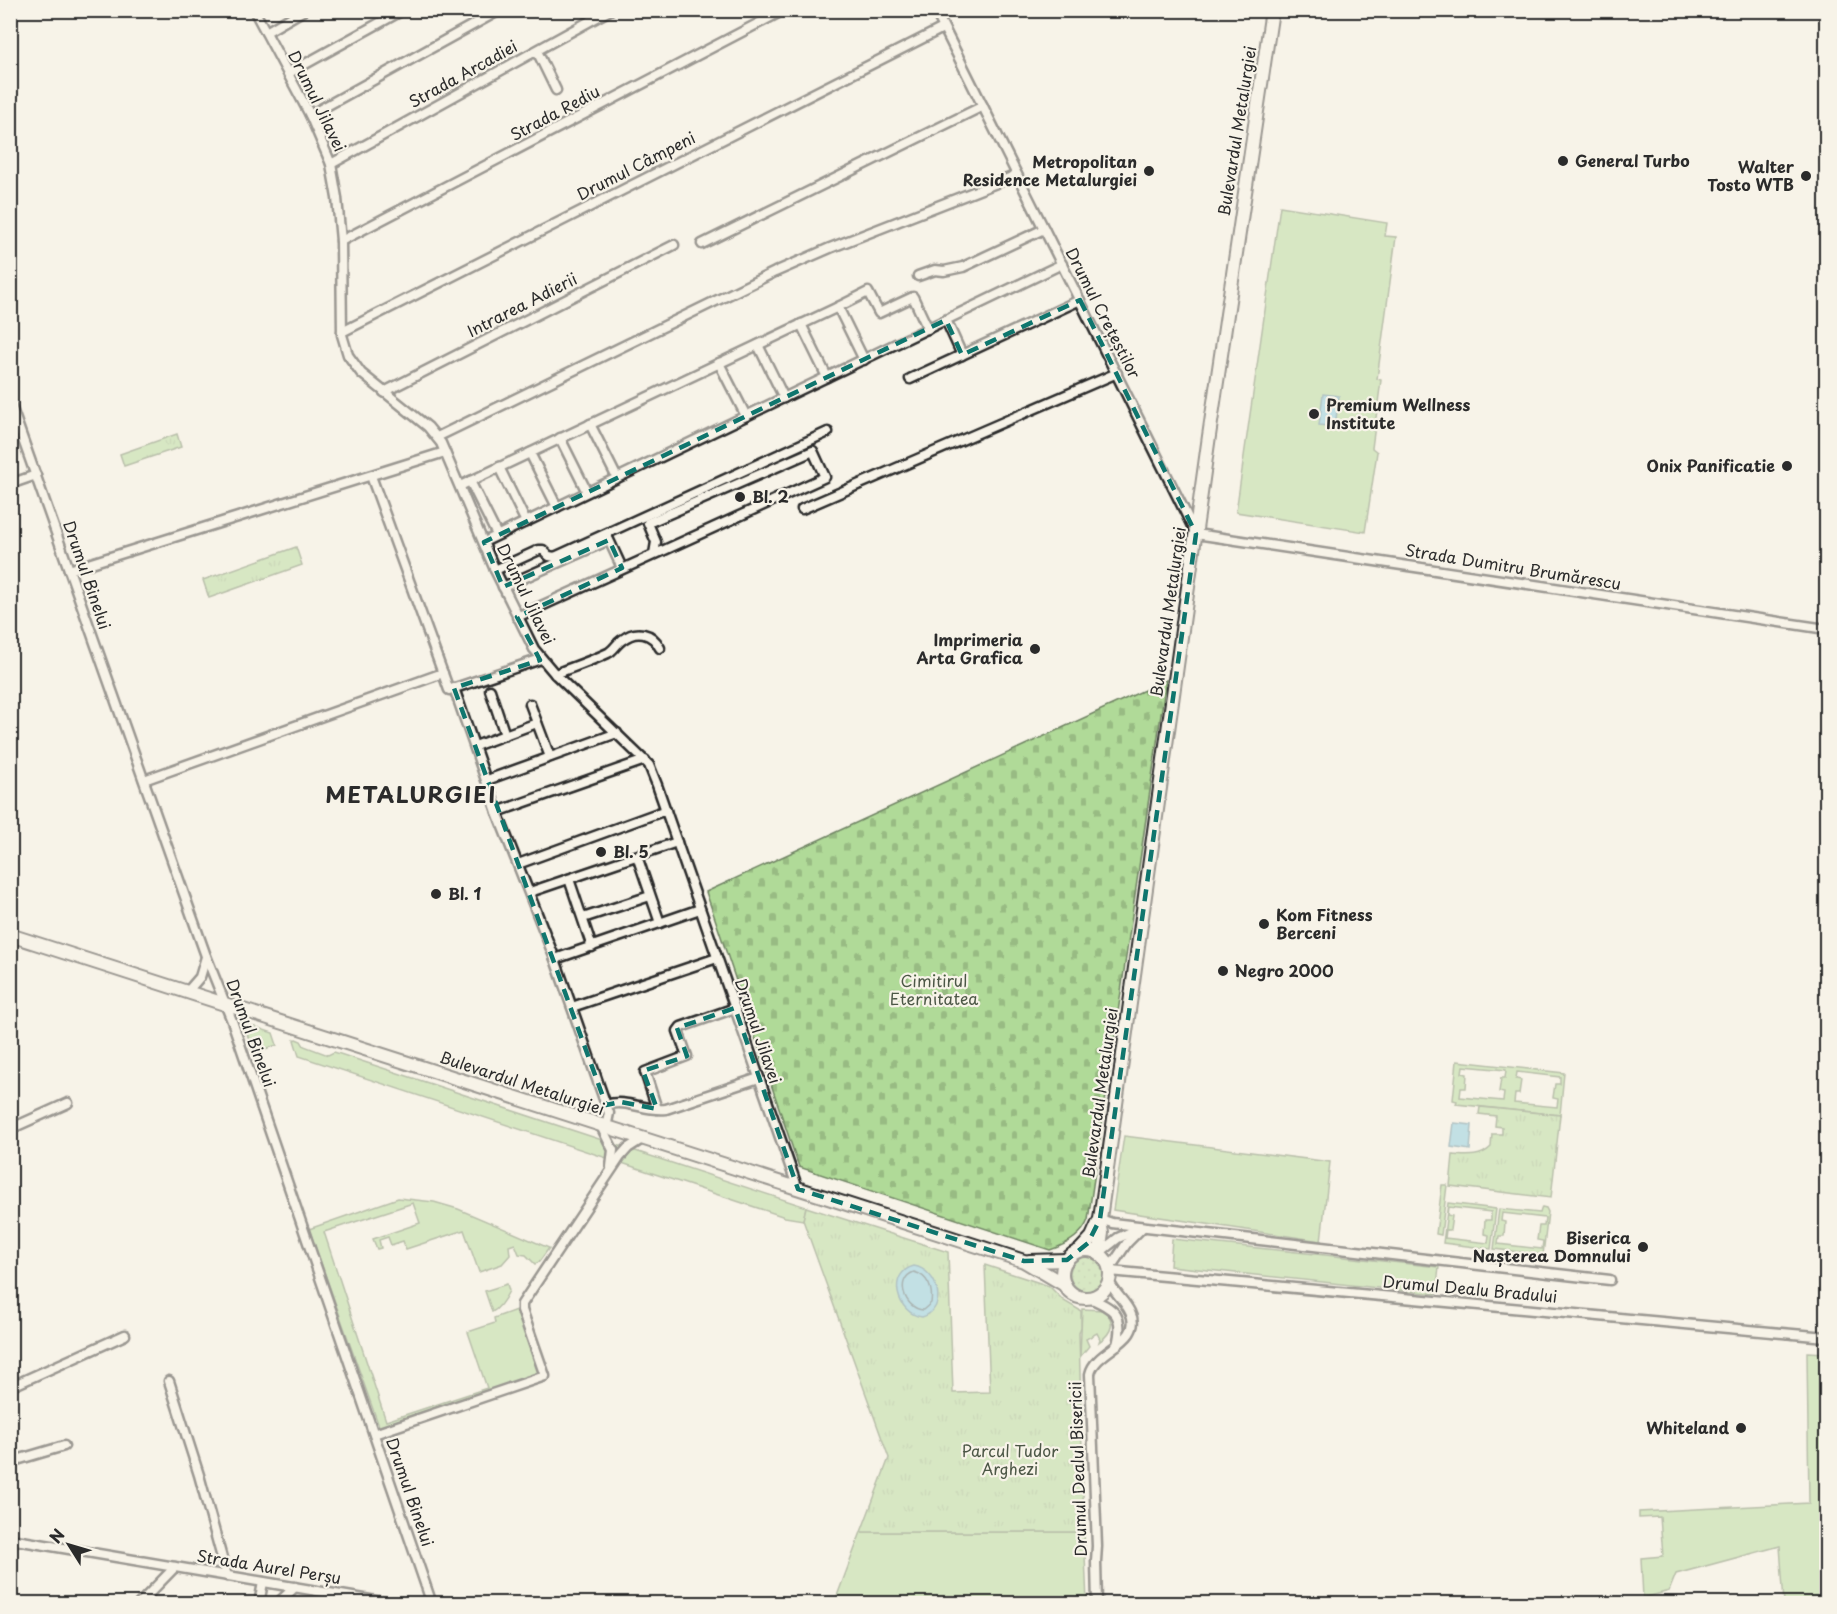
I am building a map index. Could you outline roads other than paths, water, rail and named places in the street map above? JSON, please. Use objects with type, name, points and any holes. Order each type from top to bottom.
[{"type":"main road","name":"Bulevardul Metalurgiei","points":[[1099,1253],[1106,1221],[1196,534],[1272,10]]},
{"type":"main road","name":"Bulevardul Metalurgiei","points":[[10,935],[1024,1261],[1065,1285]]},
{"type":"main road","name":"Bulevardul Metalurgiei","points":[[1079,1251],[1106,1221]]},
{"type":"main road","points":[[1089,1250],[1099,1253],[1105,1259],[1109,1273],[1101,1292],[1088,1298],[1072,1293],[1065,1285],[1062,1272],[1067,1260],[1079,1251],[1089,1250]]},
{"type":"main road","name":"Bulevardul Metalurgiei","points":[[1024,1261],[1067,1260]]},
{"type":"street","name":"Drumul Jilavei","points":[[255,10],[310,115],[330,164],[341,241],[342,332],[345,348],[351,361],[361,373],[437,437],[517,617],[541,659],[645,760],[653,772],[798,1190]]},
{"type":"street","points":[[266,32],[304,10]]},
{"type":"street","points":[[289,73],[403,10]]},
{"type":"street","points":[[310,115],[500,10]]},
{"type":"street","name":"Strada Arcadiei","points":[[330,164],[610,10]]},
{"type":"street","name":"Strada Rediu","points":[[341,241],[784,10]]},
{"type":"street","name":"Drumul Crețeștilor","points":[[935,10],[1196,534]]},
{"type":"street","name":"Drumul Câmpeni","points":[[342,332],[944,28]]},
{"type":"street","points":[[537,51],[556,90]]},
{"type":"street","points":[[702,244],[983,106]]},
{"type":"street","points":[[437,437],[775,272],[1017,175]]},
{"type":"street","points":[[918,276],[935,270],[944,271],[963,267],[1044,228]]},
{"type":"street","name":"Intrarea Adierii","points":[[384,392],[674,245]]},
{"type":"street","points":[[484,542],[1062,264]]},
{"type":"street","points":[[460,486],[868,292],[879,313],[913,297],[928,329]]},
{"type":"street","points":[[910,379],[1080,300]]},
{"type":"street","points":[[838,307],[864,360]]},
{"type":"street","points":[[946,320],[962,355]]},
{"type":"street","points":[[801,324],[827,377]]},
{"type":"street","points":[[758,345],[784,398]]},
{"type":"street","points":[[719,363],[746,416]]},
{"type":"street","points":[[802,509],[1117,373]]},
{"type":"street","name":"Drumul Binelui","points":[[10,402],[206,956],[226,1004],[432,1604]]},
{"type":"street","points":[[590,424],[616,478]]},
{"type":"street","points":[[495,570],[539,550],[555,557],[828,432]]},
{"type":"street","points":[[560,438],[587,492]]},
{"type":"street","points":[[517,617],[825,477],[813,451],[648,523],[656,542],[654,554]]},
{"type":"street","points":[[69,570],[445,452]]},
{"type":"street","points":[[530,453],[557,507]]},
{"type":"street","points":[[499,467],[526,522]]},
{"type":"street","points":[[10,484],[36,475]]},
{"type":"street","points":[[371,476],[449,690],[541,659]]},
{"type":"street","points":[[470,481],[497,536]]},
{"type":"street","name":"Strada Dumitru Brumărescu","points":[[1196,534],[1827,629]]},
{"type":"street","points":[[503,587],[609,540],[622,568]]},
{"type":"street","points":[[555,674],[611,651],[633,634],[649,635],[660,648]]},
{"type":"street","points":[[144,780],[443,673]]},
{"type":"street","points":[[454,688],[498,812],[555,959],[609,1113],[604,1127],[613,1150],[610,1170]]},
{"type":"street","points":[[490,690],[505,735]]},
{"type":"street","points":[[530,704],[550,757]]},
{"type":"street","points":[[475,746],[537,723]]},
{"type":"street","points":[[487,780],[617,733]]},
{"type":"street","points":[[498,812],[645,760]]},
{"type":"street","points":[[518,864],[666,810]]},
{"type":"street","points":[[530,892],[677,842]]},
{"type":"street","points":[[637,856],[660,923]]},
{"type":"street","points":[[569,879],[592,947]]},
{"type":"street","points":[[583,918],[650,896]]},
{"type":"street","points":[[555,959],[700,909]]},
{"type":"street","points":[[187,992],[200,977],[206,956]]},
{"type":"street","points":[[572,1007],[717,958]]},
{"type":"street","points":[[657,1109],[645,1072],[687,1056],[679,1029],[735,1008]]},
{"type":"street","points":[[606,1105],[621,1102],[657,1109],[674,1107],[759,1078]]},
{"type":"street","points":[[10,1130],[68,1103]]},
{"type":"street","points":[[374,1434],[545,1376],[522,1310],[522,1304],[610,1170],[626,1150],[642,1139]]},
{"type":"street","points":[[1106,1221],[1610,1280]]},
{"type":"street","points":[[1099,1253],[1118,1238],[1143,1227]]},
{"type":"street","points":[[1109,1273],[1127,1243],[1143,1227]]},
{"type":"street","name":"Drumul Dealu Bradului","points":[[1109,1273],[1827,1337]]},
{"type":"street","name":"Drumul Dealul Bisericii","points":[[1097,1604],[1098,1546],[1090,1374],[1094,1364],[1131,1333],[1132,1321],[1131,1312],[1118,1298],[1109,1273]]},
{"type":"street","points":[[1088,1298],[1109,1308],[1117,1316],[1120,1328],[1117,1345]]},
{"type":"street","points":[[10,1387],[125,1335]]},
{"type":"street","points":[[169,1381],[199,1475],[227,1575]]},
{"type":"street","points":[[10,1462],[64,1446]]},
{"type":"street","name":"Strada Aurel Perșu","points":[[10,1539],[394,1604]]},
{"type":"street","name":"Strada Aurel Perșu","points":[[139,1604],[175,1567]]},
{"type":"street","points":[[259,1604],[263,1582]]},
{"type":"street","points":[[277,1604],[295,1587]]},
{"type":"water","points":[[1323,394],[1339,396],[1335,427],[1319,425]]},
{"type":"water","points":[[1454,1123],[1472,1125],[1470,1150],[1451,1147]]},
{"type":"water","points":[[914,1266],[929,1275],[937,1290],[936,1306],[922,1317],[906,1309],[898,1293],[900,1276],[905,1270]]},
{"type":"place","name":"General Turbo","points":[[1563,161]]},
{"type":"place","name":"Metropolitan Residence Metalurgiei","points":[[1149,171]]},
{"type":"place","name":"Walter Tosto WTB","points":[[1806,176]]},
{"type":"place","name":"Premium Wellness Institute","points":[[1314,414]]},
{"type":"place","name":"Onix Panificatie","points":[[1787,466]]},
{"type":"place","name":"Bl. 2","points":[[740,497]]},
{"type":"place","name":"Imprimeria Arta Grafica","points":[[1035,649]]},
{"type":"place","name":"Bl. 5","points":[[601,852]]},
{"type":"place","name":"Bl. 1","points":[[436,894]]},
{"type":"place","name":"Kom Fitness Berceni","points":[[1264,924]]},
{"type":"place","name":"Negro 2000","points":[[1223,971]]},
{"type":"place","name":"Biserica Nașterea Domnului","points":[[1643,1247]]},
{"type":"place","name":"Whiteland","points":[[1741,1428]]},
{"type":"district","name":"METALURGIEI","points":[[411,795]]},
{"type":"park label","name":"Cimitirul Eternitatea","points":[[934,990]]},
{"type":"park label","name":"Parcul Tudor Arghezi","points":[[1010,1460]]}]
